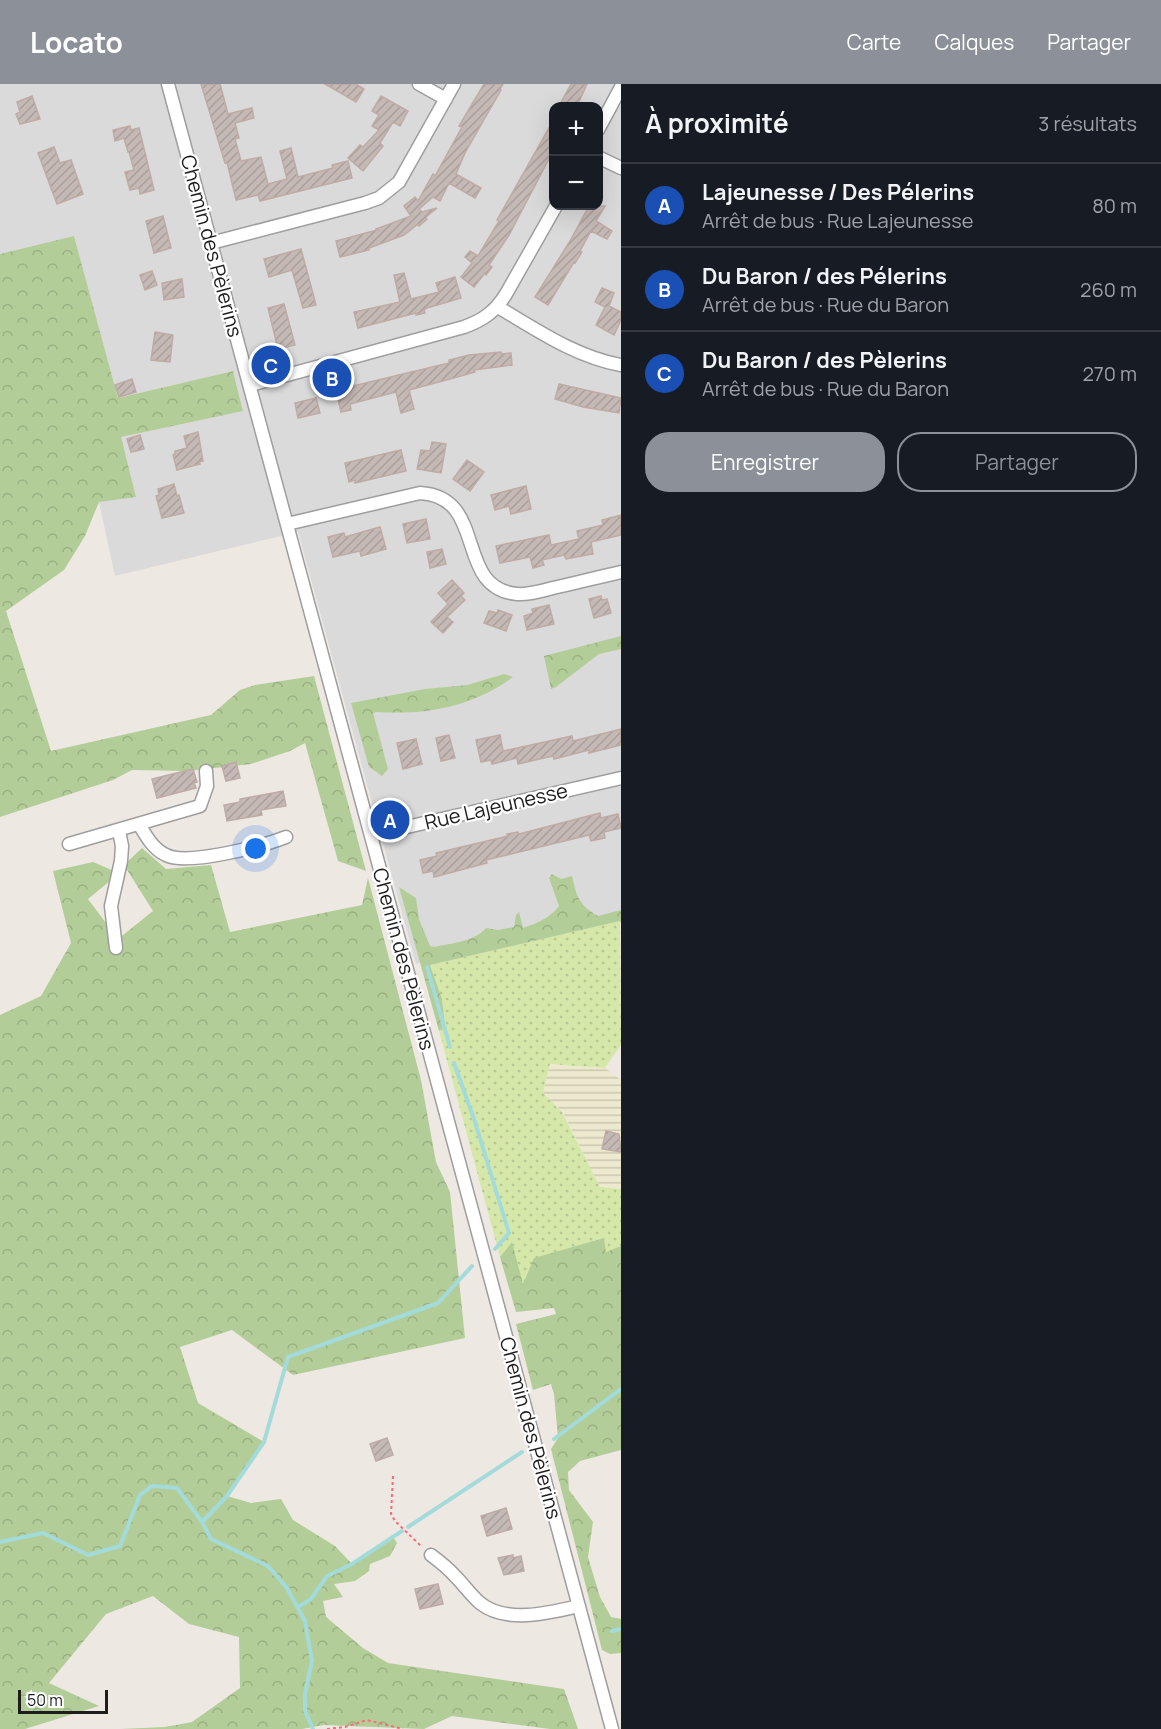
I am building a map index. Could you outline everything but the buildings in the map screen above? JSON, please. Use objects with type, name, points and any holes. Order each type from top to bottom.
[{"type":"street","name":"Chemin des Pèlerins","points":[[168,84],[612,1729]]},
{"type":"street","points":[[419,84],[446,99]]},
{"type":"street","points":[[211,243],[379,198],[399,182],[454,84]]},
{"type":"street","points":[[603,121],[621,87]]},
{"type":"street","points":[[603,159],[621,168]]},
{"type":"street","points":[[250,385],[477,322],[498,307],[554,210]]},
{"type":"street","points":[[498,307],[582,353],[604,362],[621,365]]},
{"type":"street","points":[[287,524],[420,493],[429,494],[443,499],[457,511],[466,527],[479,568],[487,580],[506,591],[527,594],[621,572]]},
{"type":"street","points":[[69,844],[200,806],[207,786],[206,771]]},
{"type":"street","name":"Rue Lajeunesse","points":[[372,835],[621,778]]},
{"type":"street","points":[[139,824],[157,849],[170,857],[181,859],[200,858],[248,848],[286,837]]},
{"type":"street","points":[[116,948],[111,906],[121,861],[122,846],[119,831]]},
{"type":"street","points":[[431,1555],[451,1572],[478,1601],[496,1612],[531,1614],[579,1606]]},
{"type":"path","points":[[393,1476],[390,1507],[392,1516],[431,1555]]},
{"type":"path","points":[[327,1729],[345,1727],[367,1720],[403,1729]]},
{"type":"shaded area","points":[[0,84],[621,84],[621,913],[416,964],[298,532],[115,576],[99,502],[121,437],[243,410],[233,371],[118,398],[74,237],[0,254]]},
{"type":"shaded area","points":[[550,1064],[605,1068],[621,1080],[621,1189],[600,1187],[563,1112],[543,1093]]},
{"type":"green space","points":[[74,236],[118,398],[233,371],[243,411],[121,437],[136,497],[99,502],[85,536],[64,570],[6,611],[51,751],[211,715],[240,690],[255,685],[314,676],[366,871],[338,861],[305,743],[290,751],[251,764],[188,771],[132,770],[113,780],[0,817],[0,254]]},
{"type":"green space","points":[[621,636],[621,649],[599,654],[551,689],[544,656]]},
{"type":"green space","points":[[504,674],[513,677],[481,696],[465,702],[431,710],[373,713],[388,769],[382,776],[369,767],[351,703],[425,689],[467,685]]},
{"type":"green space","points":[[142,848],[166,869],[211,865],[230,932],[362,905],[368,878],[421,1080],[436,1162],[450,1192],[465,1338],[293,1375],[232,1330],[180,1347],[198,1403],[264,1442],[227,1496],[251,1503],[281,1499],[293,1520],[335,1546],[352,1564],[393,1537],[397,1543],[390,1556],[370,1564],[369,1571],[355,1581],[334,1584],[343,1597],[323,1601],[326,1617],[363,1648],[388,1663],[564,1689],[578,1729],[550,1729],[452,1716],[424,1729],[324,1725],[302,1729],[120,1729],[165,1727],[192,1722],[240,1688],[239,1637],[189,1624],[153,1596],[106,1614],[49,1683],[99,1706],[25,1729],[0,1729],[0,1015],[41,996],[71,943],[53,871],[93,862],[114,871],[116,876],[88,899],[118,939],[153,911],[124,865]]},
{"type":"green space","points":[[552,874],[561,879],[572,876],[579,899],[586,908],[598,916],[621,910],[621,923],[620,921],[430,965],[442,999],[445,1025],[439,1031],[399,887],[416,898],[419,919],[430,946],[434,947],[469,939],[486,928],[498,930],[514,927],[516,915],[519,912],[523,928],[547,917],[559,906],[549,878]]},
{"type":"green space","points":[[620,921],[621,1045],[605,1068],[550,1064],[543,1093],[562,1112],[600,1187],[621,1189],[621,1246],[605,1253],[604,1238],[523,1285],[511,1243],[500,1257],[439,1031],[445,1025],[442,999],[430,965]]},
{"type":"green space","points":[[604,1238],[606,1252],[621,1246],[621,1450],[580,1461],[568,1472],[569,1490],[593,1522],[588,1557],[600,1597],[611,1617],[621,1619],[621,1653],[610,1654],[602,1650],[551,1449],[558,1438],[554,1394],[551,1384],[533,1390],[516,1324],[556,1314],[554,1308],[516,1312],[500,1257],[512,1242],[523,1284],[534,1258]]},
{"type":"waterway","points":[[427,967],[450,1047]]},
{"type":"waterway","points":[[454,1063],[509,1233],[495,1249]]},
{"type":"waterway","points":[[202,1522],[227,1496],[264,1442],[288,1357],[438,1303],[472,1266]]},
{"type":"waterway","points":[[554,1439],[621,1389]]},
{"type":"waterway","points":[[408,1527],[522,1452]]},
{"type":"waterway","points":[[0,1542],[43,1533],[88,1555],[120,1546],[140,1495],[152,1486],[177,1488],[202,1522],[211,1539],[268,1566],[287,1588],[305,1621],[312,1661],[305,1694],[305,1711],[313,1729]]},
{"type":"waterway","points":[[298,1607],[311,1599],[327,1576],[352,1564],[402,1531]]},
{"type":"waterway","points":[[612,1631],[621,1629]]},
{"type":"place","name":"Du Baron / des Pèlerins","points":[[271,365]]},
{"type":"place","name":"Du Baron / des Pélerins","points":[[332,378]]},
{"type":"place","name":"Lajeunesse / Des Pélerins","points":[[390,820]]}]
